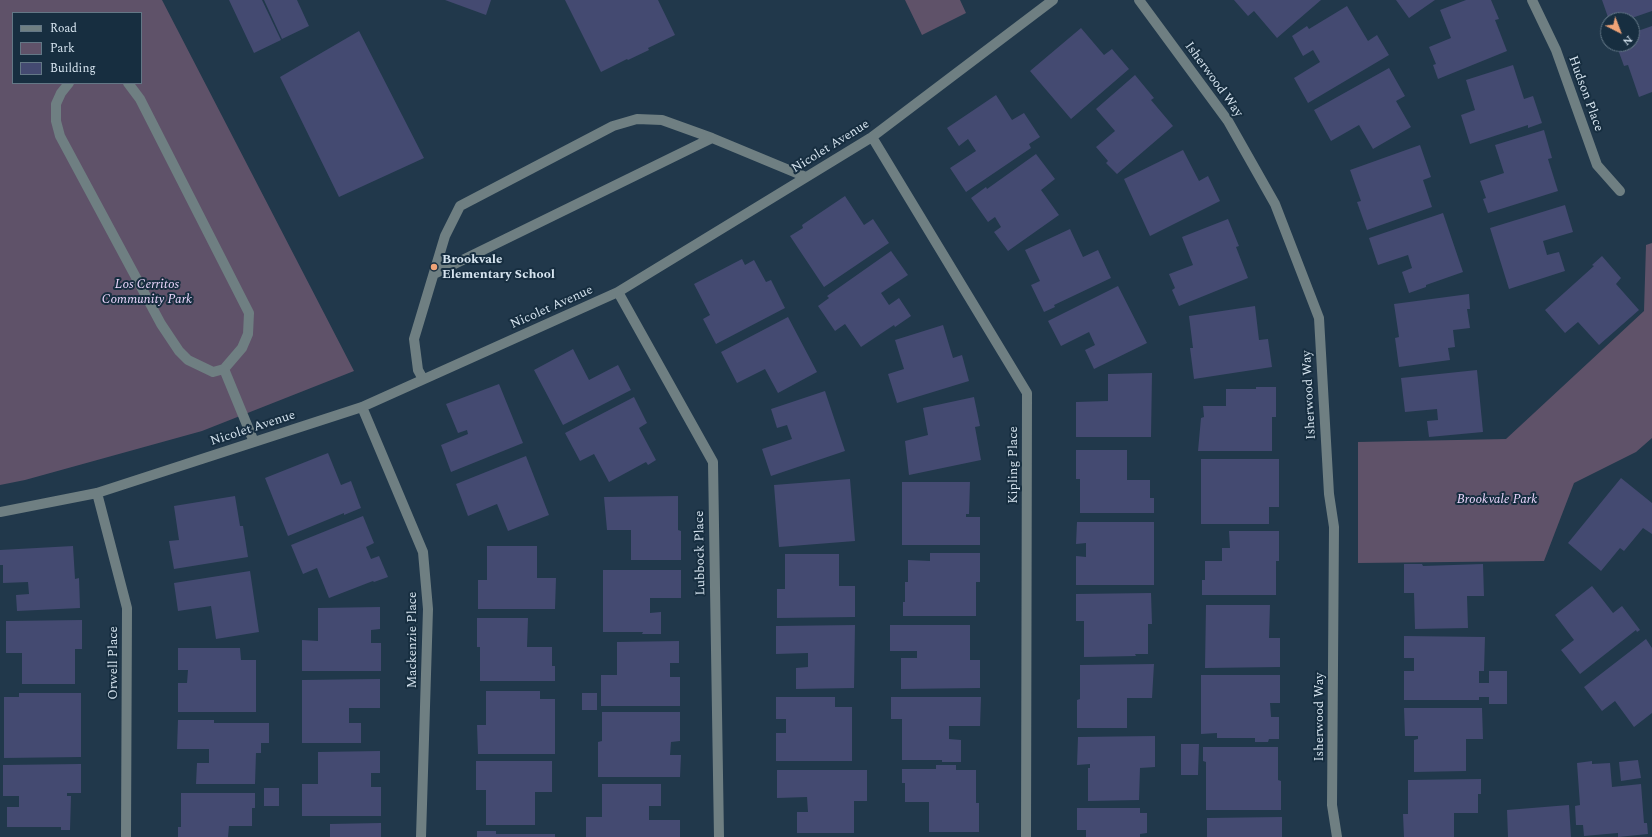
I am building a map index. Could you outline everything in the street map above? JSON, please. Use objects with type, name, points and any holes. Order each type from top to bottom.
[{"type":"street","name":"Nicolet Avenue","points":[[0,512],[97,493],[362,407],[618,292],[872,137],[1053,0]]},
{"type":"street","name":"Isherwood Way","points":[[1139,0],[1228,121],[1275,204],[1319,318],[1326,447],[1334,527],[1332,805],[1337,837]]},
{"type":"street","name":"Hudson Place","points":[[1532,0],[1556,50],[1597,165],[1620,191]]},
{"type":"street","points":[[68,84],[60,93],[56,104],[56,121],[60,136],[158,317],[179,351],[188,360],[213,372],[224,369],[242,348],[248,334],[249,313],[140,99],[129,84]]},
{"type":"street","points":[[423,379],[418,370],[414,339],[445,236],[460,206],[613,126],[637,119],[662,120],[712,138],[806,178]]},
{"type":"street","name":"Kipling Place","points":[[872,137],[1027,392],[1026,837]]},
{"type":"street","points":[[434,274],[712,138]]},
{"type":"street","name":"Lubbock Place","points":[[618,292],[713,462],[719,837]]},
{"type":"street","points":[[224,369],[254,442]]},
{"type":"street","name":"Mackenzie Place","points":[[362,407],[423,552],[428,609],[421,837]]},
{"type":"street","name":"Orwell Place","points":[[97,493],[127,608],[126,837]]},
{"type":"green space","name":"Los Cerritos Community Park","points":[[0,0],[162,0],[354,371],[202,431],[25,480],[0,485]]},
{"type":"green space","points":[[905,0],[960,0],[966,13],[922,35]]},
{"type":"green space","name":"Brookvale Park","points":[[1652,243],[1652,438],[1636,452],[1574,483],[1544,561],[1358,563],[1358,442],[1506,439],[1644,311],[1646,245]]},
{"type":"building","points":[[229,0],[262,0],[281,40],[254,53]]},
{"type":"building","points":[[264,0],[297,0],[309,26],[282,39]]},
{"type":"building","points":[[445,0],[491,0],[486,15]]},
{"type":"building","points":[[565,0],[658,0],[675,35],[648,48],[649,50],[601,72]]},
{"type":"building","points":[[1234,0],[1321,0],[1277,38],[1254,11],[1248,16]]},
{"type":"building","points":[[1396,0],[1435,0],[1409,18]]},
{"type":"building","points":[[1466,0],[1491,0],[1499,19],[1495,20],[1507,51],[1438,79],[1433,65],[1436,64],[1429,47],[1451,38],[1440,10]]},
{"type":"building","points":[[1602,0],[1652,0],[1652,11],[1640,15],[1640,12],[1606,12]]},
{"type":"building","points":[[1347,6],[1368,41],[1377,35],[1389,55],[1308,103],[1294,78],[1320,62],[1313,50],[1303,56],[1292,36],[1307,26],[1309,29]]},
{"type":"building","points":[[1652,26],[1652,92],[1639,97],[1628,65],[1624,66],[1619,52],[1640,52],[1640,30]]},
{"type":"building","points":[[1081,28],[1104,55],[1112,49],[1129,69],[1071,119],[1030,71]]},
{"type":"building","points":[[359,31],[424,158],[339,197],[280,77]]},
{"type":"building","points":[[1513,65],[1524,99],[1533,96],[1542,123],[1528,128],[1528,125],[1470,144],[1461,115],[1475,110],[1466,80]]},
{"type":"building","points":[[1389,68],[1405,96],[1396,101],[1411,127],[1373,149],[1359,125],[1331,141],[1314,110]]},
{"type":"building","points":[[1135,75],[1154,98],[1151,100],[1173,126],[1117,174],[1106,163],[1108,161],[1096,147],[1115,131],[1096,109]]},
{"type":"building","points":[[996,95],[1012,120],[1024,113],[1040,137],[1029,144],[1031,148],[966,192],[950,168],[976,151],[968,139],[959,146],[947,128]]},
{"type":"building","points":[[1544,130],[1552,158],[1548,159],[1558,191],[1488,213],[1483,199],[1486,198],[1480,181],[1504,173],[1495,145]]},
{"type":"building","points":[[1420,145],[1431,177],[1423,180],[1432,207],[1367,230],[1357,202],[1361,201],[1350,170]]},
{"type":"building","points":[[1183,150],[1199,181],[1208,176],[1220,201],[1150,236],[1124,179]]},
{"type":"building","points":[[1036,154],[1055,179],[1041,190],[1059,215],[1008,251],[994,232],[1001,227],[995,217],[988,222],[971,198],[986,187],[987,189]]},
{"type":"building","points":[[845,196],[864,225],[873,219],[889,243],[824,287],[790,236],[803,228],[802,225]]},
{"type":"building","points":[[1565,205],[1573,232],[1543,241],[1547,255],[1559,252],[1565,271],[1509,289],[1490,228]]},
{"type":"building","points":[[1443,213],[1463,272],[1426,285],[1426,287],[1409,293],[1402,272],[1412,268],[1408,255],[1378,265],[1369,238]]},
{"type":"building","points":[[1228,219],[1239,246],[1236,247],[1248,278],[1179,306],[1172,290],[1175,288],[1169,274],[1193,265],[1182,237]]},
{"type":"building","points":[[1070,229],[1083,257],[1098,250],[1111,278],[1054,305],[1055,307],[1044,312],[1031,285],[1040,281],[1025,250]]},
{"type":"building","points":[[891,251],[908,275],[881,293],[889,305],[899,298],[911,316],[895,327],[894,325],[861,347],[845,324],[835,331],[818,306],[829,298],[827,296]]},
{"type":"building","points":[[1602,256],[1621,278],[1616,284],[1639,310],[1599,345],[1578,322],[1565,333],[1545,310],[1594,266],[1592,265]]},
{"type":"building","points":[[742,259],[745,265],[754,260],[766,282],[771,280],[785,308],[716,344],[703,319],[710,315],[694,284]]},
{"type":"building","points":[[1118,286],[1147,343],[1094,369],[1085,350],[1095,345],[1089,332],[1061,346],[1048,321]]},
{"type":"building","points":[[1469,294],[1470,309],[1467,309],[1470,328],[1453,330],[1455,347],[1448,348],[1450,360],[1399,367],[1395,338],[1399,337],[1394,304]]},
{"type":"building","points":[[1255,306],[1259,340],[1268,339],[1272,367],[1194,379],[1190,348],[1193,348],[1189,316]]},
{"type":"building","points":[[788,317],[817,372],[778,393],[765,369],[737,383],[721,352]]},
{"type":"building","points":[[943,325],[953,358],[962,355],[969,381],[897,403],[888,374],[904,369],[895,340]]},
{"type":"building","points":[[573,349],[589,380],[618,365],[631,390],[563,425],[534,370]]},
{"type":"building","points":[[1477,370],[1483,432],[1429,437],[1427,421],[1438,420],[1437,409],[1405,412],[1401,378]]},
{"type":"building","points":[[1152,373],[1151,437],[1076,437],[1076,402],[1108,401],[1108,374]]},
{"type":"building","points":[[499,384],[523,443],[451,472],[441,445],[468,434],[467,430],[458,433],[446,404]]},
{"type":"building","points":[[1256,387],[1276,387],[1276,417],[1272,417],[1272,451],[1198,451],[1201,418],[1204,417],[1203,406],[1226,406],[1226,389],[1256,389]]},
{"type":"building","points":[[825,391],[845,451],[771,476],[762,449],[792,439],[787,425],[777,428],[771,409]]},
{"type":"building","points":[[634,397],[647,423],[639,428],[656,460],[648,465],[646,462],[609,482],[594,454],[580,461],[565,433]]},
{"type":"building","points":[[974,397],[980,426],[975,427],[981,460],[909,475],[905,441],[928,435],[923,408]]},
{"type":"building","points":[[1076,450],[1127,450],[1127,480],[1150,480],[1150,498],[1154,498],[1154,513],[1080,513],[1080,479],[1076,479]]},
{"type":"building","points":[[328,453],[341,485],[351,481],[361,508],[344,515],[344,513],[288,536],[265,478]]},
{"type":"building","points":[[526,456],[549,515],[508,531],[497,504],[468,516],[456,484]]},
{"type":"building","points":[[1201,459],[1279,459],[1279,507],[1269,507],[1269,524],[1201,524]]},
{"type":"building","points":[[1621,478],[1652,503],[1652,534],[1643,528],[1624,551],[1620,548],[1601,571],[1568,543]]},
{"type":"building","points":[[850,479],[855,541],[779,547],[774,485]]},
{"type":"building","points":[[902,482],[970,482],[969,514],[966,514],[966,517],[980,517],[980,545],[902,545]]},
{"type":"building","points":[[235,496],[240,526],[243,526],[248,557],[174,569],[169,541],[179,540],[174,506]]},
{"type":"building","points":[[678,496],[678,530],[681,531],[681,560],[631,560],[631,530],[607,530],[604,497]]},
{"type":"building","points":[[363,516],[374,543],[366,547],[371,559],[379,556],[388,577],[374,582],[373,581],[329,598],[317,568],[303,574],[291,545]]},
{"type":"building","points":[[1077,522],[1154,522],[1154,585],[1076,585],[1076,556],[1086,557],[1086,543],[1076,544]]},
{"type":"building","points":[[1229,531],[1279,531],[1279,561],[1276,561],[1276,595],[1202,595],[1202,580],[1205,580],[1205,561],[1222,561],[1222,548],[1230,548]]},
{"type":"building","points":[[73,546],[75,579],[79,578],[80,608],[17,611],[16,595],[29,594],[28,582],[3,583],[3,565],[0,565],[0,550]]},
{"type":"building","points":[[487,546],[537,546],[537,578],[556,578],[555,609],[478,609],[478,580],[487,580]]},
{"type":"building","points":[[930,553],[980,553],[980,582],[976,582],[976,616],[903,616],[905,582],[908,582],[908,560],[930,561]]},
{"type":"building","points":[[785,554],[839,554],[839,586],[855,586],[855,617],[777,618],[777,589],[785,589]]},
{"type":"building","points":[[1404,564],[1422,564],[1423,566],[1483,564],[1484,596],[1467,596],[1468,628],[1415,629],[1414,593],[1404,593]]},
{"type":"building","points":[[603,570],[681,570],[681,598],[650,598],[650,613],[661,612],[661,634],[642,634],[643,632],[603,632]]},
{"type":"building","points":[[250,571],[259,632],[216,639],[211,606],[178,611],[174,583]]},
{"type":"building","points":[[1592,586],[1613,613],[1622,606],[1640,630],[1637,632],[1636,630],[1580,674],[1561,650],[1574,640],[1555,615]]},
{"type":"building","points":[[1151,593],[1152,624],[1148,624],[1148,654],[1135,654],[1136,656],[1084,657],[1084,621],[1076,621],[1076,594]]},
{"type":"building","points":[[1206,605],[1270,605],[1269,638],[1280,638],[1280,667],[1205,668]]},
{"type":"building","points":[[380,607],[380,629],[371,630],[371,643],[381,643],[381,671],[302,671],[302,640],[318,641],[318,608]]},
{"type":"building","points":[[477,618],[528,618],[527,647],[552,647],[552,666],[555,666],[555,681],[480,681],[480,647],[477,647]]},
{"type":"building","points":[[82,620],[82,649],[75,649],[75,684],[22,684],[22,653],[6,653],[6,621]]},
{"type":"building","points":[[855,625],[854,688],[796,689],[796,668],[808,667],[808,653],[776,654],[776,626]]},
{"type":"building","points":[[890,625],[970,625],[970,660],[980,660],[980,688],[901,689],[901,658],[917,658],[917,651],[890,651]]},
{"type":"building","points":[[1404,636],[1485,637],[1484,671],[1479,671],[1479,683],[1489,683],[1489,671],[1507,671],[1507,704],[1489,704],[1489,697],[1479,697],[1479,700],[1404,700],[1404,671],[1414,671],[1414,658],[1404,658]]},
{"type":"building","points":[[1646,639],[1652,648],[1652,713],[1634,727],[1615,701],[1602,711],[1584,687]]},
{"type":"building","points":[[679,641],[679,663],[670,663],[670,677],[680,677],[680,706],[601,706],[601,675],[617,675],[617,642]]},
{"type":"building","points":[[178,648],[240,648],[241,660],[256,660],[256,712],[178,712],[178,683],[187,683],[188,670],[178,670]]},
{"type":"building","points":[[1154,664],[1152,698],[1127,698],[1127,728],[1077,728],[1077,700],[1080,699],[1080,665]]},
{"type":"building","points":[[1201,675],[1280,675],[1280,703],[1270,703],[1271,717],[1279,717],[1279,739],[1269,739],[1268,742],[1255,742],[1255,738],[1217,738],[1217,733],[1201,734]]},
{"type":"building","points":[[380,679],[380,708],[349,708],[349,723],[361,723],[361,743],[302,743],[302,680]]},
{"type":"building","points":[[486,691],[540,691],[540,699],[555,699],[555,754],[478,754],[477,725],[486,725]]},
{"type":"building","points":[[19,693],[81,693],[81,757],[4,758],[4,697],[19,697]]},
{"type":"building","points":[[582,693],[597,693],[597,710],[582,710]]},
{"type":"building","points":[[776,697],[835,697],[835,707],[852,707],[852,761],[776,761],[776,733],[786,733],[786,719],[776,719]]},
{"type":"building","points":[[891,697],[981,697],[980,726],[949,726],[949,739],[961,740],[961,762],[942,762],[942,760],[902,760],[902,719],[891,719]]},
{"type":"building","points":[[1404,708],[1482,708],[1483,739],[1466,739],[1466,771],[1414,772],[1414,740],[1418,739],[1418,736],[1405,736]]},
{"type":"building","points":[[602,712],[680,712],[680,741],[671,742],[670,755],[681,755],[680,777],[598,777],[598,742],[602,741]]},
{"type":"building","points":[[178,720],[214,720],[214,723],[269,723],[269,743],[261,743],[261,753],[256,753],[255,784],[196,784],[197,763],[209,763],[209,749],[177,749]]},
{"type":"building","points":[[1155,736],[1155,767],[1140,768],[1139,800],[1088,801],[1088,768],[1090,768],[1090,764],[1077,765],[1078,737]]},
{"type":"building","points":[[1181,744],[1199,744],[1198,775],[1181,775]]},
{"type":"building","points":[[1203,747],[1278,747],[1278,780],[1281,781],[1281,810],[1206,810],[1206,762],[1203,761]]},
{"type":"building","points":[[380,751],[380,773],[371,773],[371,787],[381,787],[381,816],[302,816],[302,784],[318,784],[318,752]]},
{"type":"building","points":[[1638,760],[1641,778],[1621,781],[1619,762]]},
{"type":"building","points":[[476,761],[552,761],[552,792],[535,792],[535,825],[486,825],[486,790],[476,790]]},
{"type":"building","points":[[1592,761],[1592,764],[1610,763],[1612,787],[1641,784],[1644,823],[1647,823],[1648,834],[1618,837],[1618,833],[1584,836],[1583,825],[1576,825],[1575,806],[1580,805],[1577,763]]},
{"type":"building","points":[[81,764],[81,793],[67,793],[67,796],[71,796],[70,830],[61,830],[61,827],[7,827],[7,807],[19,807],[19,796],[3,796],[3,765]]},
{"type":"building","points":[[936,765],[956,765],[956,770],[976,770],[976,803],[979,803],[979,832],[929,832],[929,802],[905,802],[905,783],[902,783],[902,769],[936,769]]},
{"type":"building","points":[[777,770],[867,770],[867,801],[854,801],[854,833],[797,833],[797,812],[808,812],[807,797],[777,798]]},
{"type":"building","points":[[1481,779],[1481,794],[1478,794],[1478,813],[1454,813],[1454,837],[1404,837],[1403,814],[1408,814],[1408,780]]},
{"type":"building","points":[[602,784],[661,784],[661,806],[649,806],[649,820],[680,820],[680,837],[586,837],[586,817],[602,817]]},
{"type":"building","points":[[264,788],[279,788],[279,806],[264,806]]},
{"type":"building","points":[[181,793],[255,793],[255,808],[252,808],[252,826],[229,826],[228,837],[178,837],[178,827],[181,827]]},
{"type":"building","points":[[1569,805],[1571,837],[1508,837],[1507,810]]},
{"type":"building","points":[[1077,808],[1140,808],[1140,813],[1147,813],[1147,833],[1140,834],[1140,837],[1086,837],[1086,830],[1077,830]]},
{"type":"building","points":[[1282,817],[1282,837],[1207,837],[1207,818]]},
{"type":"building","points":[[381,823],[381,837],[330,837],[330,824]]},
{"type":"building","points":[[477,831],[496,831],[496,834],[555,834],[555,837],[477,837]]},
{"type":"place","name":"Brookvale Elementary School","points":[[434,267]]}]
